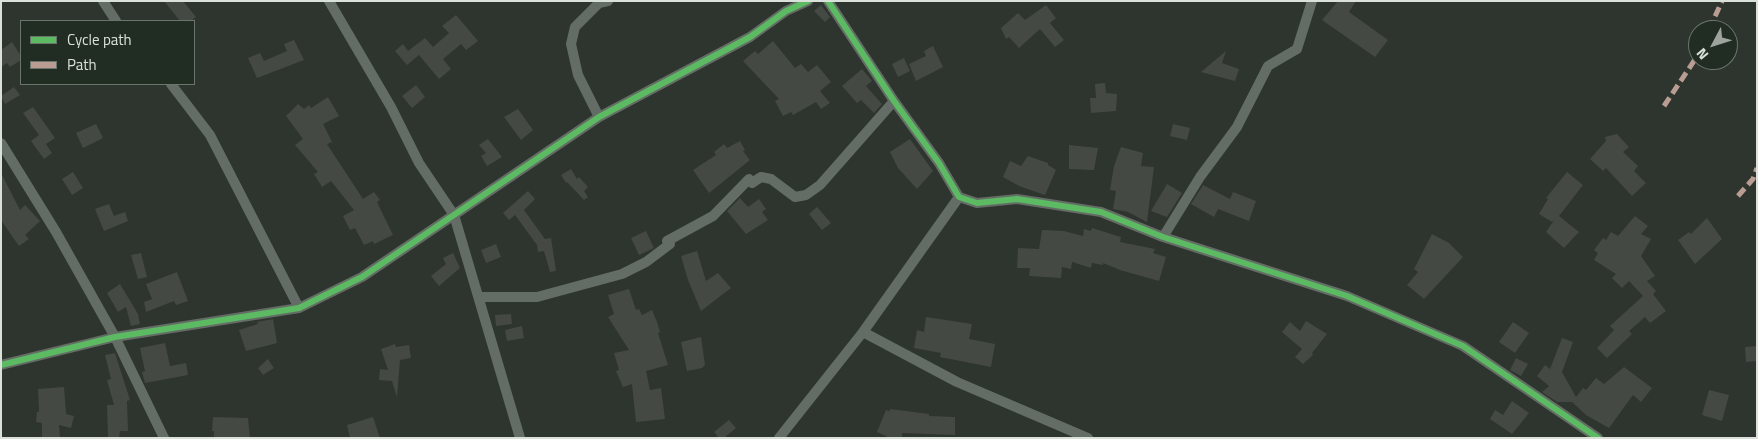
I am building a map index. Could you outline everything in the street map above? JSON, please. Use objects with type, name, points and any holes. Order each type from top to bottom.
[{"type":"street","points":[[103,1],[115,20]]},
{"type":"street","points":[[329,1],[391,107],[419,163],[454,215],[520,438]]},
{"type":"street","points":[[599,117],[578,75],[571,44],[575,27],[599,4],[608,1]]},
{"type":"street","points":[[1,365],[115,337],[300,308],[362,276],[599,117],[750,37],[786,11],[808,1]]},
{"type":"street","points":[[828,1],[894,101],[939,163],[959,197],[977,203],[1017,199],[1101,212],[1163,237],[1347,296],[1463,346],[1598,438]]},
{"type":"street","points":[[1163,237],[1200,177],[1237,127],[1268,66],[1297,50],[1312,1]]},
{"type":"street","points":[[172,85],[210,135],[300,308]]},
{"type":"street","points":[[479,297],[537,297],[622,274],[646,262],[670,244],[667,240],[713,216],[749,179],[752,182],[761,177],[770,179],[795,197],[806,195],[820,185],[894,101]]},
{"type":"street","points":[[1,142],[56,232],[115,337],[164,438]]},
{"type":"street","points":[[779,438],[863,332],[959,197]]},
{"type":"street","points":[[863,332],[958,382],[1088,438]]},
{"type":"building","points":[[164,1],[183,1],[196,17],[192,20],[179,20]]},
{"type":"building","points":[[1338,1],[1356,1],[1349,12],[1388,40],[1375,57],[1322,20]]},
{"type":"building","points":[[821,5],[830,17],[825,22],[814,11]]},
{"type":"building","points":[[1046,5],[1056,18],[1050,23],[1064,40],[1055,47],[1040,29],[1019,48],[1009,37],[1006,39],[1001,28],[1018,13],[1025,20]]},
{"type":"building","points":[[456,15],[478,41],[466,50],[461,44],[443,59],[451,69],[439,79],[419,55],[407,65],[395,51],[403,44],[408,51],[425,38],[433,47],[449,33],[442,26]]},
{"type":"building","points":[[294,40],[304,60],[257,78],[248,58],[260,53],[264,61],[287,51],[284,44]]},
{"type":"building","points":[[773,41],[795,68],[801,64],[808,72],[817,65],[831,82],[820,91],[830,103],[821,109],[816,102],[793,115],[791,112],[783,116],[775,101],[779,99],[743,61],[755,51],[758,54]]},
{"type":"building","points":[[12,42],[20,54],[20,61],[10,67],[7,63],[1,67],[1,50]]},
{"type":"building","points":[[933,46],[943,67],[916,81],[909,64],[926,56],[924,51]]},
{"type":"building","points":[[1226,51],[1222,63],[1239,69],[1235,81],[1201,72]]},
{"type":"building","points":[[904,58],[910,71],[898,77],[892,64]]},
{"type":"building","points":[[862,69],[872,81],[866,86],[882,104],[874,113],[861,100],[857,103],[842,86]]},
{"type":"building","points":[[1105,83],[1106,93],[1117,94],[1116,111],[1091,113],[1090,98],[1096,98],[1095,84]]},
{"type":"building","points":[[416,85],[425,97],[412,108],[402,96]]},
{"type":"building","points":[[14,87],[20,95],[5,104],[1,96]]},
{"type":"building","points":[[328,97],[339,116],[323,124],[332,142],[327,144],[363,199],[374,192],[380,200],[377,202],[393,235],[374,244],[373,241],[364,245],[355,228],[350,230],[343,216],[354,210],[331,181],[322,187],[314,174],[318,172],[295,145],[303,139],[286,116],[298,104],[304,109],[309,105],[311,108]]},
{"type":"building","points":[[33,107],[55,138],[46,144],[52,153],[44,159],[31,141],[39,135],[23,113]]},
{"type":"building","points":[[518,109],[533,130],[521,140],[504,117]]},
{"type":"building","points":[[96,124],[103,138],[83,148],[76,133]]},
{"type":"building","points":[[1173,124],[1190,128],[1187,140],[1170,136]]},
{"type":"building","points":[[1617,134],[1629,147],[1623,152],[1638,166],[1634,171],[1646,183],[1632,196],[1606,168],[1603,171],[1590,159],[1606,141],[1605,137]]},
{"type":"building","points":[[488,139],[502,157],[487,166],[481,156],[486,153],[479,145]]},
{"type":"building","points":[[910,139],[933,171],[917,189],[898,168],[890,152]]},
{"type":"building","points":[[740,141],[745,150],[743,151],[750,160],[709,193],[693,170],[716,155],[714,152],[724,144],[727,148]]},
{"type":"building","points":[[1069,145],[1098,148],[1094,170],[1069,169]]},
{"type":"building","points":[[1121,147],[1143,153],[1141,166],[1154,167],[1147,222],[1128,212],[1113,209],[1116,191],[1110,190],[1114,166]]},
{"type":"building","points":[[1028,156],[1048,163],[1048,165],[1056,170],[1045,195],[1019,186],[1003,177],[1010,161],[1021,166]]},
{"type":"building","points":[[571,169],[577,179],[579,177],[588,187],[584,191],[588,197],[584,200],[566,183],[561,175]]},
{"type":"building","points":[[73,172],[83,188],[72,195],[62,179]]},
{"type":"building","points":[[1567,172],[1583,185],[1559,216],[1579,232],[1564,248],[1546,232],[1555,219],[1552,222],[1539,214],[1548,199],[1546,198]]},
{"type":"building","points":[[1,173],[20,210],[25,205],[40,221],[25,235],[29,239],[19,246],[1,220]]},
{"type":"building","points":[[1167,184],[1182,193],[1167,217],[1151,211]]},
{"type":"building","points":[[1203,185],[1230,199],[1233,192],[1256,201],[1249,221],[1218,209],[1214,217],[1191,204]]},
{"type":"building","points":[[528,191],[535,199],[524,210],[545,239],[551,238],[556,271],[550,272],[544,251],[538,252],[537,245],[515,215],[509,220],[503,213]]},
{"type":"building","points":[[740,198],[748,207],[759,199],[766,209],[762,212],[768,220],[746,234],[727,211]]},
{"type":"building","points":[[109,204],[114,216],[125,212],[128,221],[104,231],[95,209]]},
{"type":"building","points":[[817,207],[831,223],[822,230],[809,214]]},
{"type":"building","points":[[1635,216],[1648,226],[1641,234],[1651,239],[1641,256],[1655,276],[1647,281],[1656,291],[1653,294],[1666,311],[1650,323],[1645,317],[1629,331],[1632,334],[1607,358],[1597,348],[1614,330],[1610,326],[1643,296],[1629,281],[1622,288],[1612,278],[1616,274],[1594,260],[1598,253],[1594,250],[1603,238],[1606,240],[1611,232],[1618,236]]},
{"type":"building","points":[[1707,218],[1722,239],[1695,264],[1678,240],[1689,232],[1691,234]]},
{"type":"building","points":[[1092,228],[1121,237],[1120,242],[1155,249],[1153,253],[1166,257],[1159,281],[1103,263],[1103,265],[1092,263],[1091,268],[1072,262],[1071,269],[1062,267],[1061,278],[1029,276],[1030,268],[1017,268],[1018,248],[1039,249],[1042,230],[1064,231],[1083,236],[1084,229],[1091,231]]},
{"type":"building","points":[[646,231],[654,248],[639,255],[631,238]]},
{"type":"building","points":[[1432,234],[1449,243],[1463,257],[1424,299],[1407,285],[1418,272],[1414,269]]},
{"type":"building","points":[[496,244],[501,257],[486,263],[481,250]]},
{"type":"building","points":[[697,251],[706,281],[718,273],[731,288],[701,311],[688,280],[681,256]]},
{"type":"building","points":[[141,253],[147,277],[138,279],[131,255]]},
{"type":"building","points":[[453,253],[460,268],[439,286],[431,276],[446,264],[443,258]]},
{"type":"building","points":[[177,272],[188,301],[176,305],[174,301],[146,312],[144,302],[152,299],[146,284]]},
{"type":"building","points":[[120,284],[138,314],[140,324],[131,326],[126,307],[118,312],[107,293]]},
{"type":"building","points":[[629,289],[636,310],[639,309],[642,315],[652,310],[660,332],[658,333],[668,365],[646,371],[650,390],[661,388],[665,419],[636,422],[632,384],[623,387],[616,371],[619,370],[614,353],[629,350],[608,317],[614,314],[608,295]]},
{"type":"building","points":[[511,314],[512,324],[496,326],[495,315]]},
{"type":"building","points":[[926,317],[972,324],[969,339],[995,344],[991,367],[940,357],[941,353],[914,348],[917,330],[924,332]]},
{"type":"building","points":[[273,319],[277,343],[246,351],[239,330],[258,324],[257,322]]},
{"type":"building","points":[[1306,321],[1327,334],[1312,353],[1313,355],[1303,364],[1295,357],[1302,349],[1282,332],[1290,322],[1300,331]]},
{"type":"building","points":[[1513,322],[1529,333],[1515,353],[1499,342]]},
{"type":"building","points":[[522,326],[524,338],[507,341],[505,330]]},
{"type":"building","points":[[701,337],[705,365],[702,368],[687,371],[681,342]]},
{"type":"building","points":[[1562,338],[1573,342],[1562,372],[1576,397],[1583,388],[1586,390],[1596,378],[1604,384],[1624,367],[1652,388],[1641,402],[1633,395],[1609,428],[1586,415],[1572,402],[1557,402],[1542,392],[1549,386],[1537,376],[1545,365],[1550,369]]},
{"type":"building","points":[[165,343],[170,366],[186,363],[188,375],[145,383],[142,372],[145,371],[140,348]]},
{"type":"building","points":[[395,344],[396,347],[409,345],[411,358],[400,360],[397,397],[392,381],[379,380],[380,369],[388,370],[381,349]]},
{"type":"building","points":[[1757,346],[1757,361],[1746,362],[1745,347]]},
{"type":"building","points":[[115,353],[130,400],[127,401],[128,431],[120,431],[119,438],[108,438],[107,405],[114,405],[107,380],[111,379],[105,355]]},
{"type":"building","points":[[1516,358],[1528,364],[1521,376],[1510,370]]},
{"type":"building","points":[[268,359],[274,368],[263,375],[258,368]]},
{"type":"building","points":[[64,387],[66,414],[74,416],[71,428],[59,425],[60,438],[42,438],[42,423],[36,422],[37,412],[39,412],[38,389]]},
{"type":"building","points":[[1709,390],[1729,395],[1722,421],[1702,415]]},
{"type":"building","points":[[1512,401],[1529,413],[1512,434],[1490,419],[1495,410],[1503,415]]},
{"type":"building","points":[[890,409],[929,414],[929,416],[955,417],[955,435],[902,433],[902,438],[890,438],[877,432],[886,410],[890,411]]},
{"type":"building","points":[[213,417],[248,418],[250,438],[214,438],[214,431],[212,431]]},
{"type":"building","points":[[373,417],[380,438],[350,438],[347,425]]},
{"type":"building","points":[[729,420],[736,428],[724,438],[719,438],[714,432]]},
{"type":"marked path","points":[[1713,20],[1722,1]]},
{"type":"marked path","points":[[1664,106],[1688,70]]},
{"type":"marked path","points":[[1738,196],[1753,179],[1757,168]]},
{"type":"cycle path","points":[[1,365],[115,337],[299,308],[362,277],[599,117],[750,37],[786,11],[808,1]]},
{"type":"cycle path","points":[[828,1],[894,101],[939,163],[959,197],[977,203],[1017,199],[1101,212],[1163,237],[1347,296],[1463,346],[1598,438]]}]
